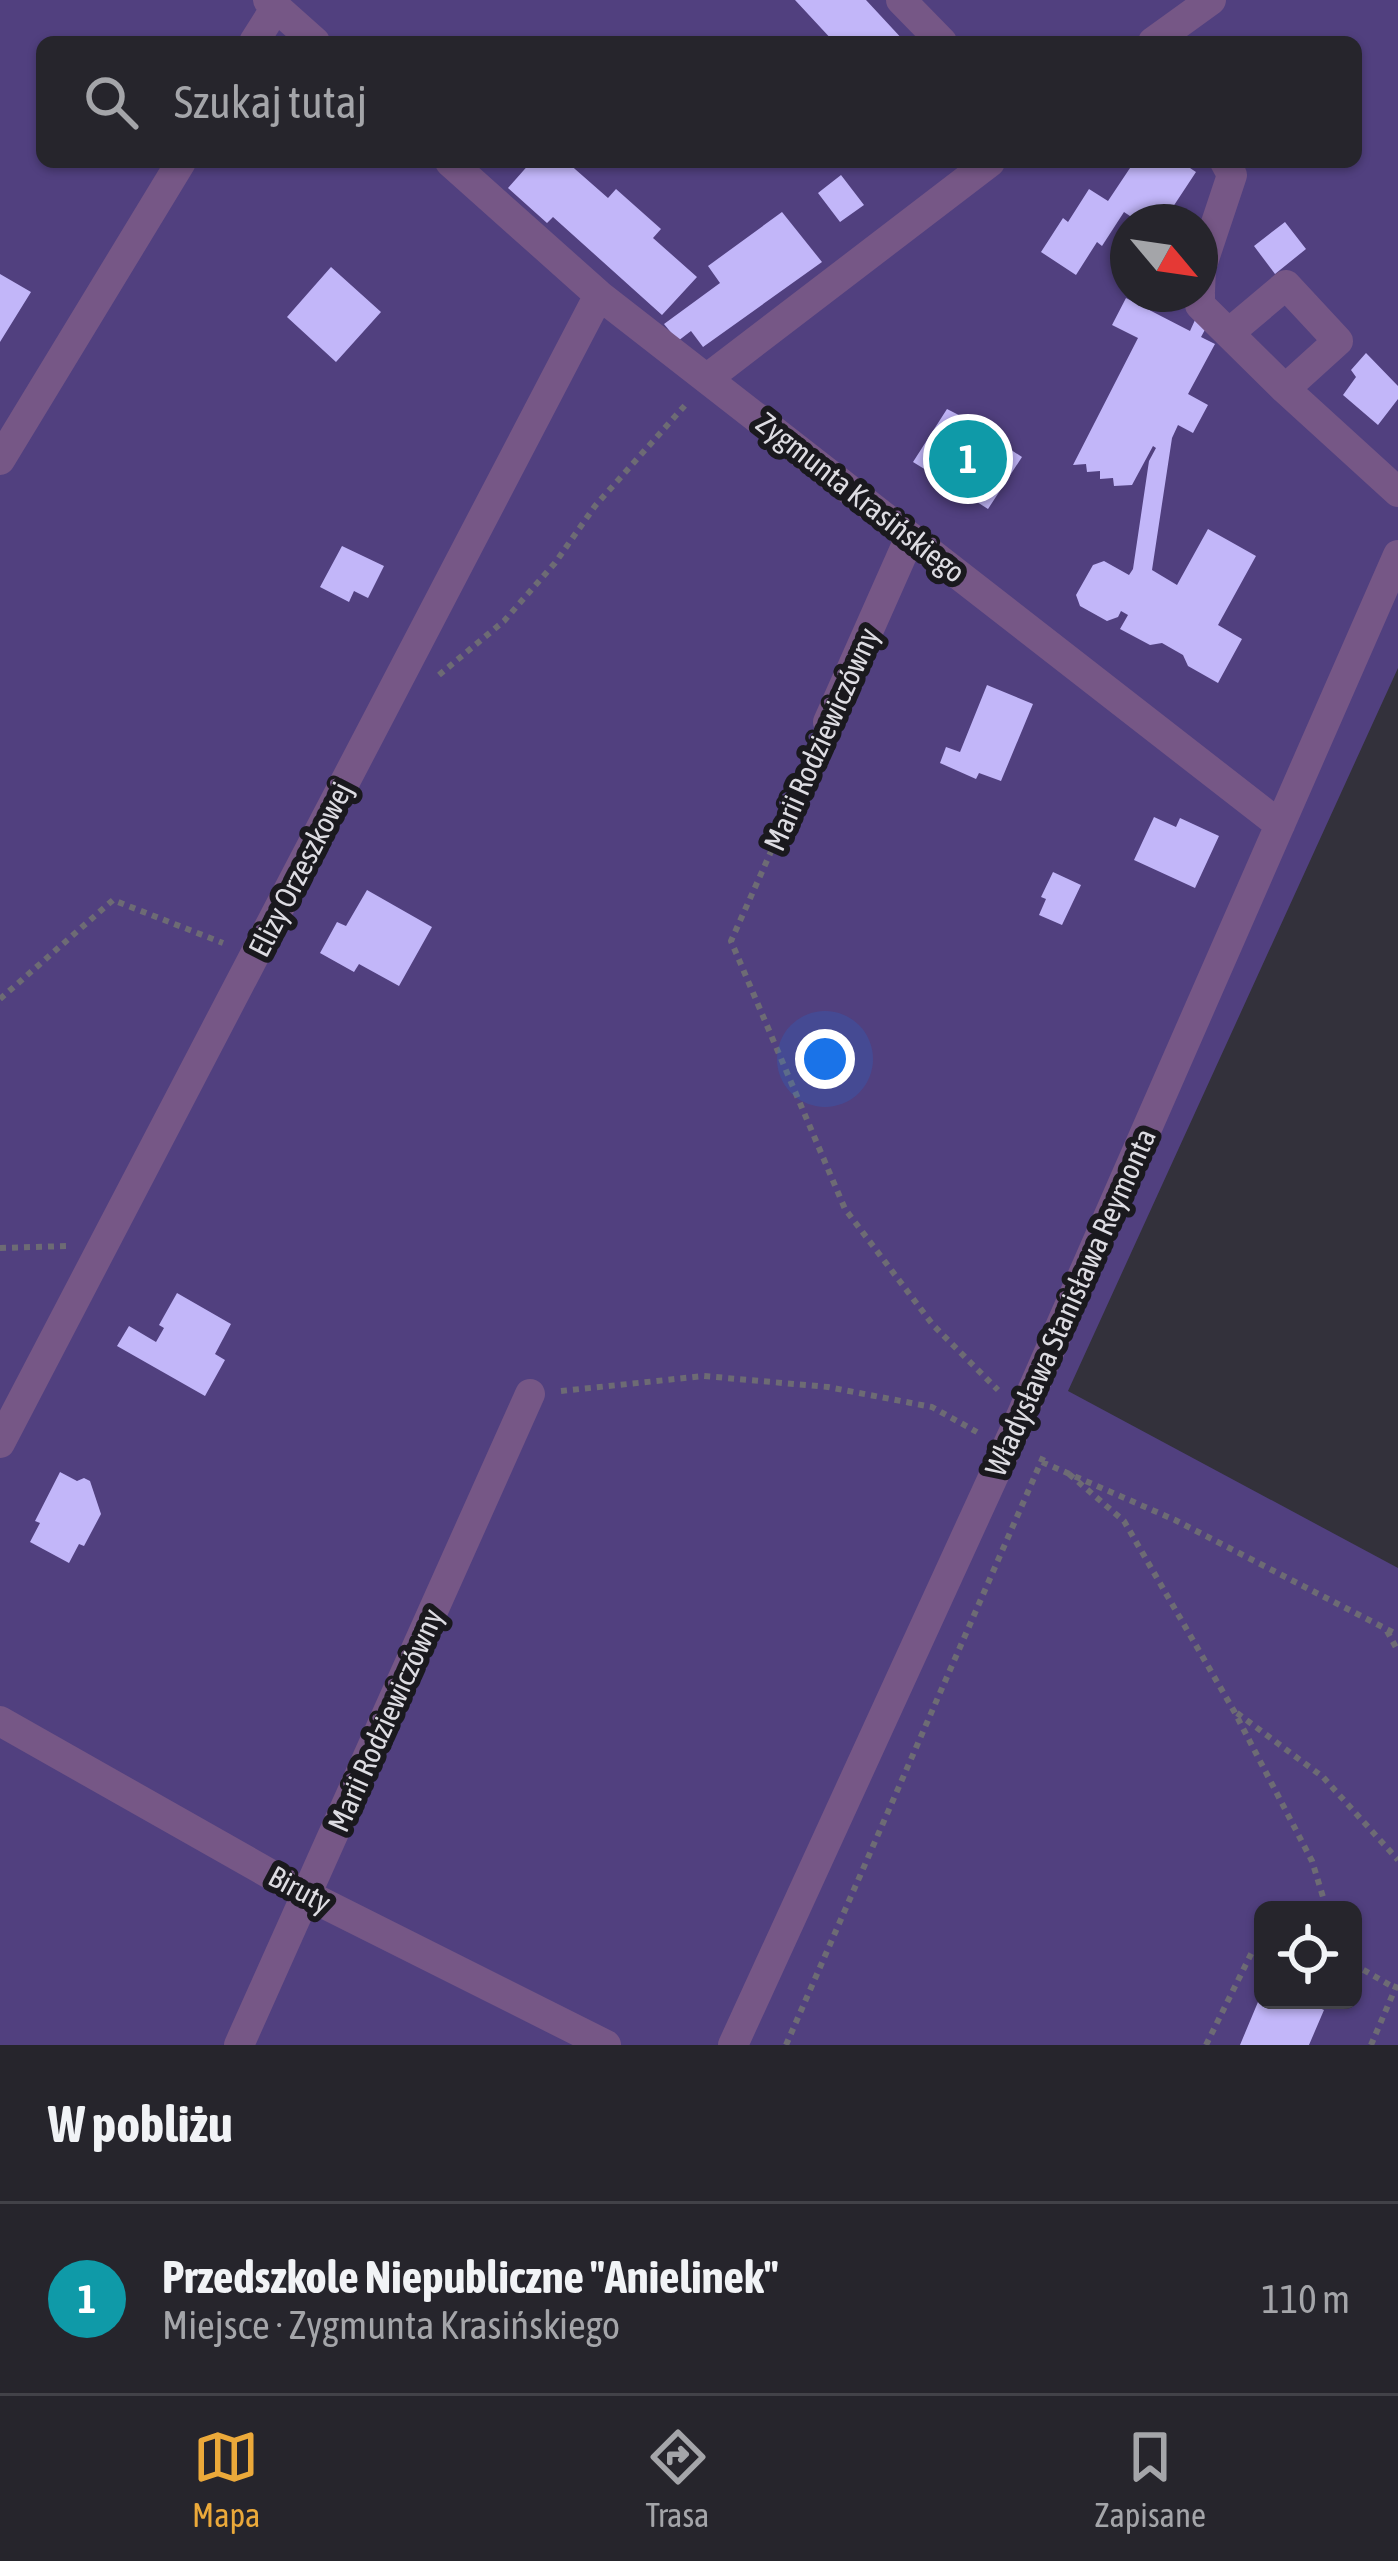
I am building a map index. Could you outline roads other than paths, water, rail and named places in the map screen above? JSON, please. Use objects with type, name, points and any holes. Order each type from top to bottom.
[{"type":"street","points":[[901,0],[936,36]]},
{"type":"street","points":[[1164,36],[1211,0]]},
{"type":"street","points":[[257,36],[272,3],[308,36]]},
{"type":"street","points":[[0,460],[177,168]]},
{"type":"street","name":"Zygmunta Krasińskiego","points":[[457,168],[599,295],[1280,825]]},
{"type":"street","points":[[709,377],[982,168]]},
{"type":"street","points":[[1218,217],[1232,175],[1229,168]]},
{"type":"street","points":[[1229,334],[1286,285],[1339,341],[1286,388]]},
{"type":"street","name":"Elizy Orzeszkowej","points":[[0,1443],[599,295]]},
{"type":"street","points":[[1207,312],[1398,492]]},
{"type":"street","name":"Marii Rodziewiczówny","points":[[828,722],[910,537]]},
{"type":"street","name":"Władysława Stanisława Reymonta","points":[[733,2045],[1013,1433],[1398,555]]},
{"type":"street","name":"Marii Rodziewiczówny","points":[[239,2045],[530,1394]]},
{"type":"street","name":"Biruty","points":[[0,1721],[307,1895],[606,2045]]},
{"type":"place","name":"Przedszkole Niepubliczne \"Anielinek\"","points":[[968,459]]}]
